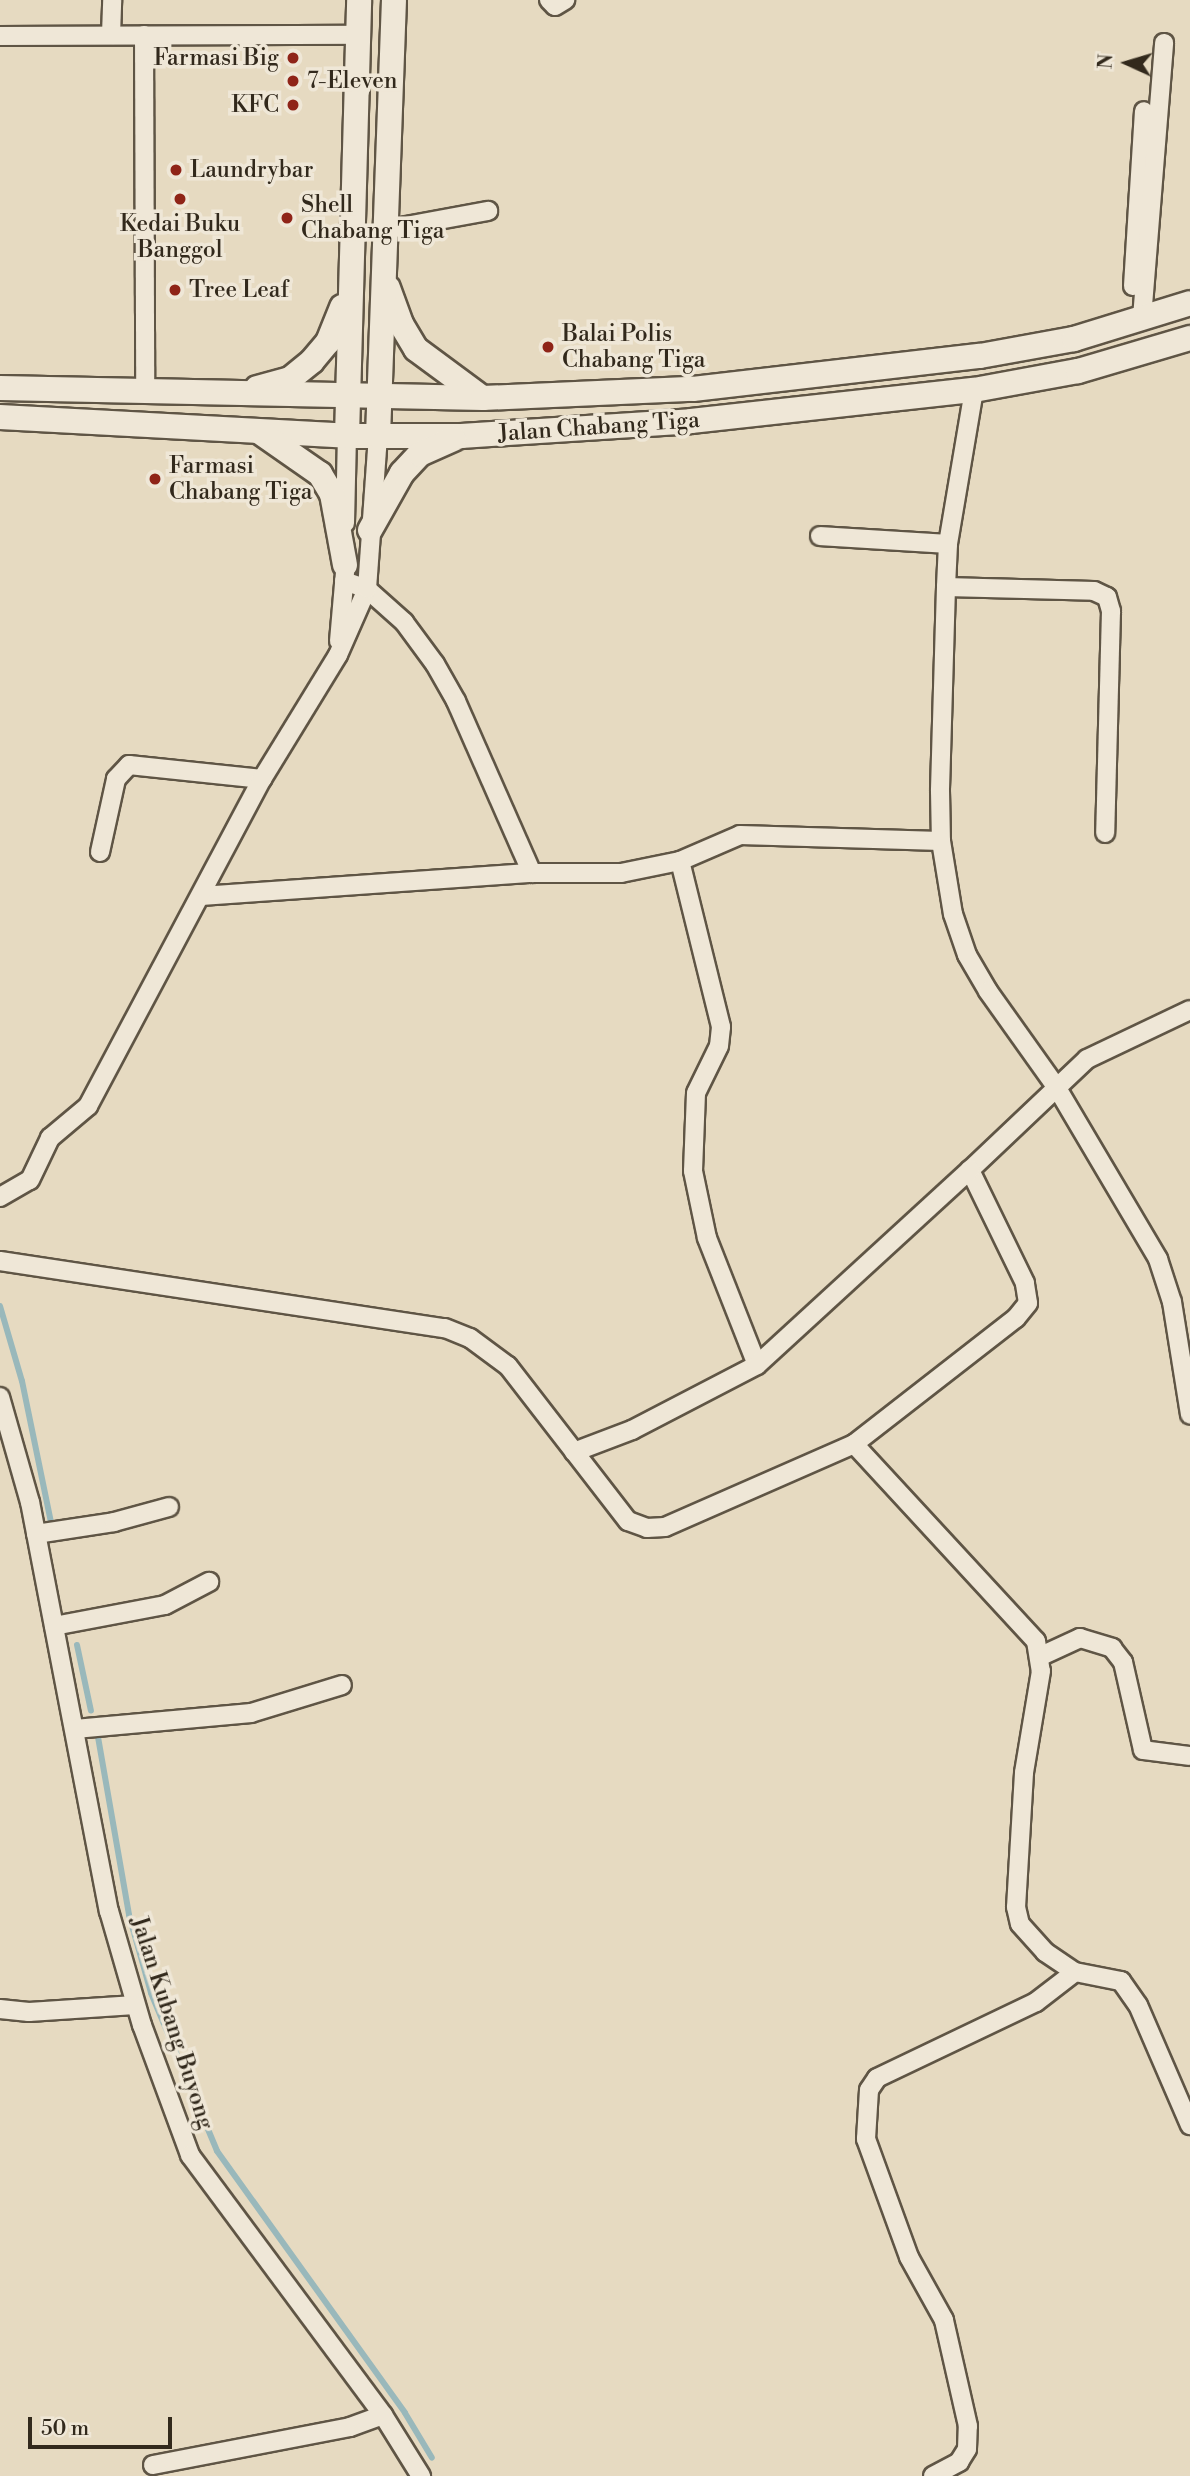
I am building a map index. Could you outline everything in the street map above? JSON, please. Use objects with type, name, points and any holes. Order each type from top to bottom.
[{"type":"main road","points":[[347,436],[359,0]]},
{"type":"main road","points":[[378,436],[394,0]]},
{"type":"main road","points":[[383,263],[390,297],[416,349],[483,398]]},
{"type":"main road","points":[[233,394],[290,379],[312,361],[328,342],[349,290]]},
{"type":"main road","name":"Jalan Chabang Tiga","points":[[0,388],[483,398],[728,386],[980,356],[1074,339],[1190,303]]},
{"type":"main road","name":"Jalan Chabang Tiga","points":[[0,417],[347,436],[461,436],[691,421],[974,390],[1077,371],[1190,338]]},
{"type":"main road","points":[[259,432],[320,474],[331,494],[344,573]]},
{"type":"main road","points":[[370,530],[402,473],[421,454],[461,436]]},
{"type":"street","points":[[111,0],[111,36]]},
{"type":"street","points":[[549,0],[555,6],[565,0]]},
{"type":"street","points":[[144,35],[145,392]]},
{"type":"street","points":[[0,36],[358,35]]},
{"type":"street","points":[[1136,320],[1164,43]]},
{"type":"street","points":[[1136,320],[1144,111]]},
{"type":"street","points":[[384,230],[488,211]]},
{"type":"street","points":[[974,390],[948,544],[946,587],[941,841],[953,915],[967,955],[1056,1088],[1162,1269],[1175,1314],[1190,1415]]},
{"type":"street","points":[[338,655],[344,573],[347,436]]},
{"type":"street","points":[[0,1197],[30,1180],[50,1138],[88,1106],[262,779],[338,655],[367,589],[378,436]]},
{"type":"street","points":[[820,536],[948,544]]},
{"type":"street","points":[[344,573],[367,589],[404,622],[435,664],[532,873]]},
{"type":"street","points":[[946,587],[1094,591],[1107,597],[1111,611],[1105,833]]},
{"type":"street","points":[[100,852],[117,779],[128,765],[262,779]]},
{"type":"street","points":[[201,897],[532,873],[621,873],[680,861],[740,835],[941,841]]},
{"type":"street","points":[[680,861],[721,1027],[719,1046],[696,1093],[693,1171],[708,1238],[758,1365]]},
{"type":"street","points":[[574,1452],[632,1430],[758,1365],[1087,1059],[1190,1010]]},
{"type":"street","points":[[0,1261],[445,1328],[470,1338],[508,1366],[628,1521],[647,1528],[665,1527],[854,1444],[1016,1318],[1028,1303],[1025,1283],[970,1170]]},
{"type":"street","name":"Jalan Kubang Buyong","points":[[0,1400],[36,1534],[109,1911],[135,2005],[190,2155],[383,2415],[421,2476]]},
{"type":"street","points":[[854,1444],[1036,1641],[1041,1656],[1025,1765],[1016,1907],[1028,1937],[1076,1972],[1121,1981],[1138,2005],[1190,2125]]},
{"type":"street","points":[[36,1534],[114,1522],[169,1507]]},
{"type":"street","points":[[54,1626],[165,1605],[209,1582]]},
{"type":"street","points":[[1041,1656],[1080,1638],[1112,1648],[1122,1662],[1143,1750],[1190,1756]]},
{"type":"street","points":[[75,1729],[251,1713],[342,1685]]},
{"type":"street","points":[[933,2476],[959,2462],[967,2449],[968,2426],[944,2320],[909,2257],[866,2139],[869,2090],[877,2078],[1036,2002],[1076,1972]]},
{"type":"street","points":[[0,2009],[29,2012],[135,2005]]},
{"type":"street","points":[[153,2465],[350,2427],[383,2415]]},
{"type":"waterway","points":[[0,1306],[22,1381],[51,1522]]},
{"type":"waterway","points":[[77,1645],[91,1711]]},
{"type":"waterway","points":[[98,1737],[129,1915],[151,1993],[217,2151],[405,2413],[432,2458]]},
{"type":"place","name":"Farmasi Big","points":[[293,58]]},
{"type":"place","name":"7-Eleven","points":[[293,81]]},
{"type":"place","name":"KFC","points":[[293,105]]},
{"type":"place","name":"Laundrybar","points":[[176,170]]},
{"type":"place","name":"Kedai Buku Banggol","points":[[180,199]]},
{"type":"place","name":"Shell Chabang Tiga","points":[[287,218]]},
{"type":"place","name":"Tree Leaf","points":[[175,290]]},
{"type":"place","name":"Balai Polis Chabang Tiga","points":[[548,347]]},
{"type":"place","name":"Farmasi Chabang Tiga","points":[[155,479]]}]
